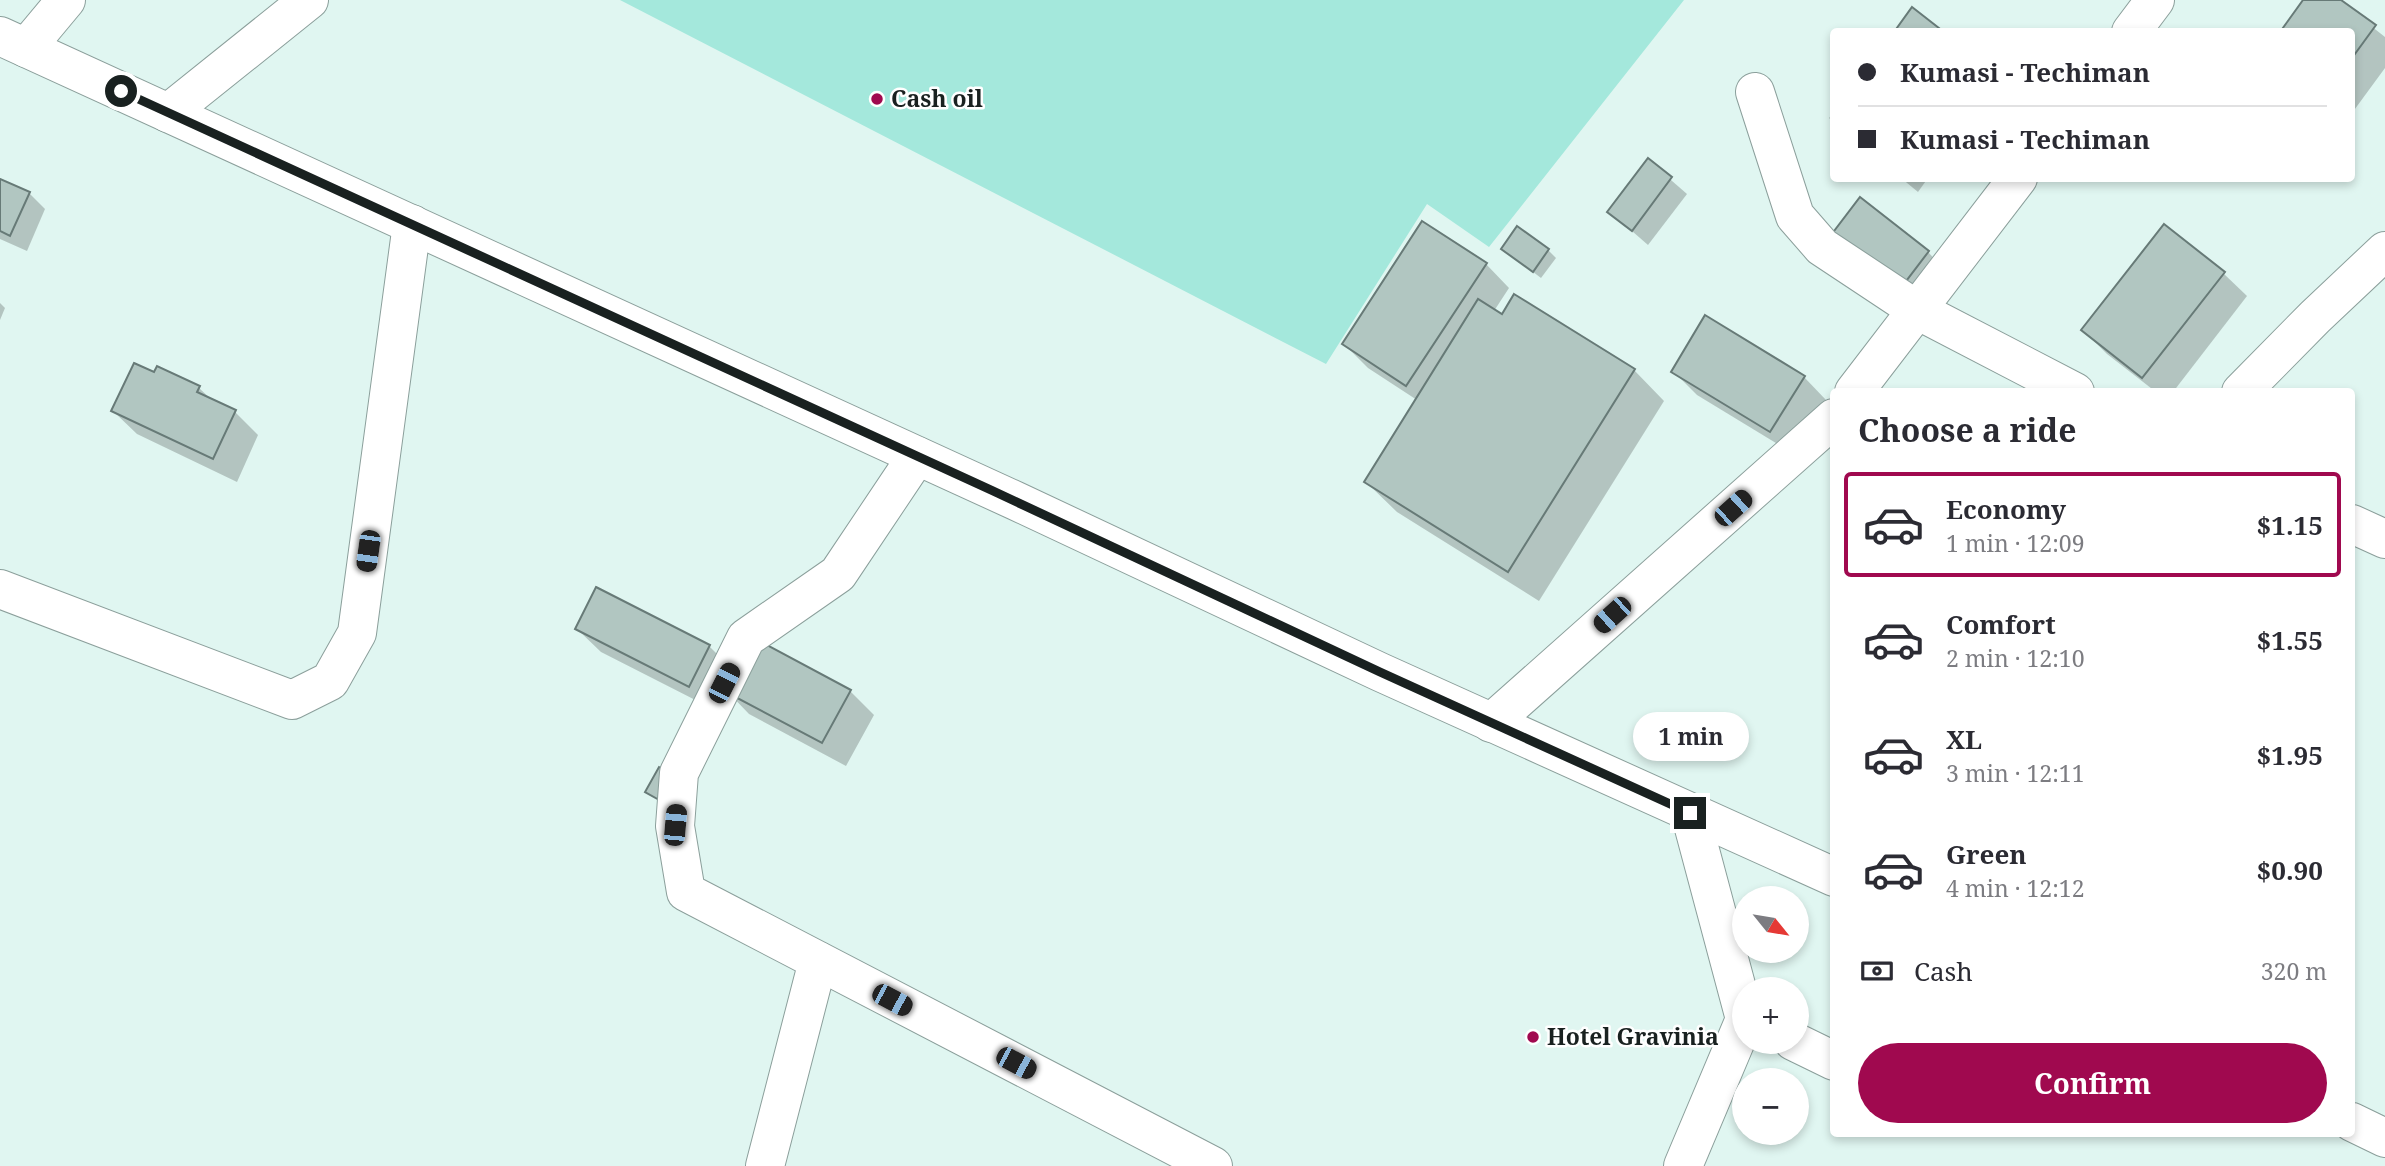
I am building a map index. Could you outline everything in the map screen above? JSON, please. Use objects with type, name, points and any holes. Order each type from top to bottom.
[{"type":"main road","points":[[66,0],[13,42],[917,456],[1491,723],[1830,875]]},
{"type":"main road","points":[[168,113],[309,0]]},
{"type":"main road","points":[[2134,28],[2155,0]]},
{"type":"main road","points":[[1755,92],[1795,216],[1822,247],[1917,310],[2067,388]]},
{"type":"main road","points":[[1857,388],[2015,182]]},
{"type":"main road","points":[[0,589],[292,700],[330,681],[357,632],[412,224]]},
{"type":"main road","points":[[2245,388],[2385,251]]},
{"type":"main road","points":[[1491,723],[1830,422]]},
{"type":"main road","points":[[917,456],[838,574],[746,638],[679,773],[675,825],[686,892],[1213,1166]]},
{"type":"main road","points":[[2355,525],[2385,539]]},
{"type":"main road","points":[[1683,1166],[1745,1019],[1690,813]]},
{"type":"main road","points":[[765,1166],[818,961]]},
{"type":"main road","points":[[1809,1048],[1830,1058]]},
{"type":"main road","points":[[2355,1123],[2385,1138]]},
{"type":"green space","points":[[620,0],[1684,0],[1489,247],[1427,204],[1326,364]]},
{"type":"building","points":[[2303,0],[2341,0],[2376,25],[2355,54],[2355,28],[2283,28]]},
{"type":"building","points":[[1912,7],[1939,28],[1897,28]]},
{"type":"building","points":[[1648,158],[1672,177],[1632,231],[1607,212]]},
{"type":"building","points":[[0,179],[30,192],[10,236],[0,231]]},
{"type":"building","points":[[1860,197],[1929,251],[1897,293],[1828,239]]},
{"type":"building","points":[[1422,221],[1487,263],[1406,386],[1342,344]]},
{"type":"building","points":[[2164,224],[2225,272],[2142,378],[2081,330]]},
{"type":"building","points":[[1517,226],[1549,249],[1533,272],[1501,249]]},
{"type":"building","points":[[1514,294],[1635,369],[1508,572],[1364,482],[1478,299],[1502,314]]},
{"type":"building","points":[[1705,315],[1805,376],[1770,432],[1671,372]]},
{"type":"building","points":[[134,363],[154,372],[157,366],[200,386],[197,392],[236,410],[213,459],[111,411]]},
{"type":"building","points":[[596,587],[710,645],[689,687],[575,629]]},
{"type":"building","points":[[752,637],[851,690],[822,743],[724,691]]},
{"type":"building","points":[[659,767],[675,776],[661,801],[645,792]]},
{"type":"place","name":"Cash oil","points":[[877,99]]},
{"type":"place","name":"Hotel Gravinia","points":[[1533,1037]]},
{"type":"route","points":[[121,91],[1690,813]]}]
